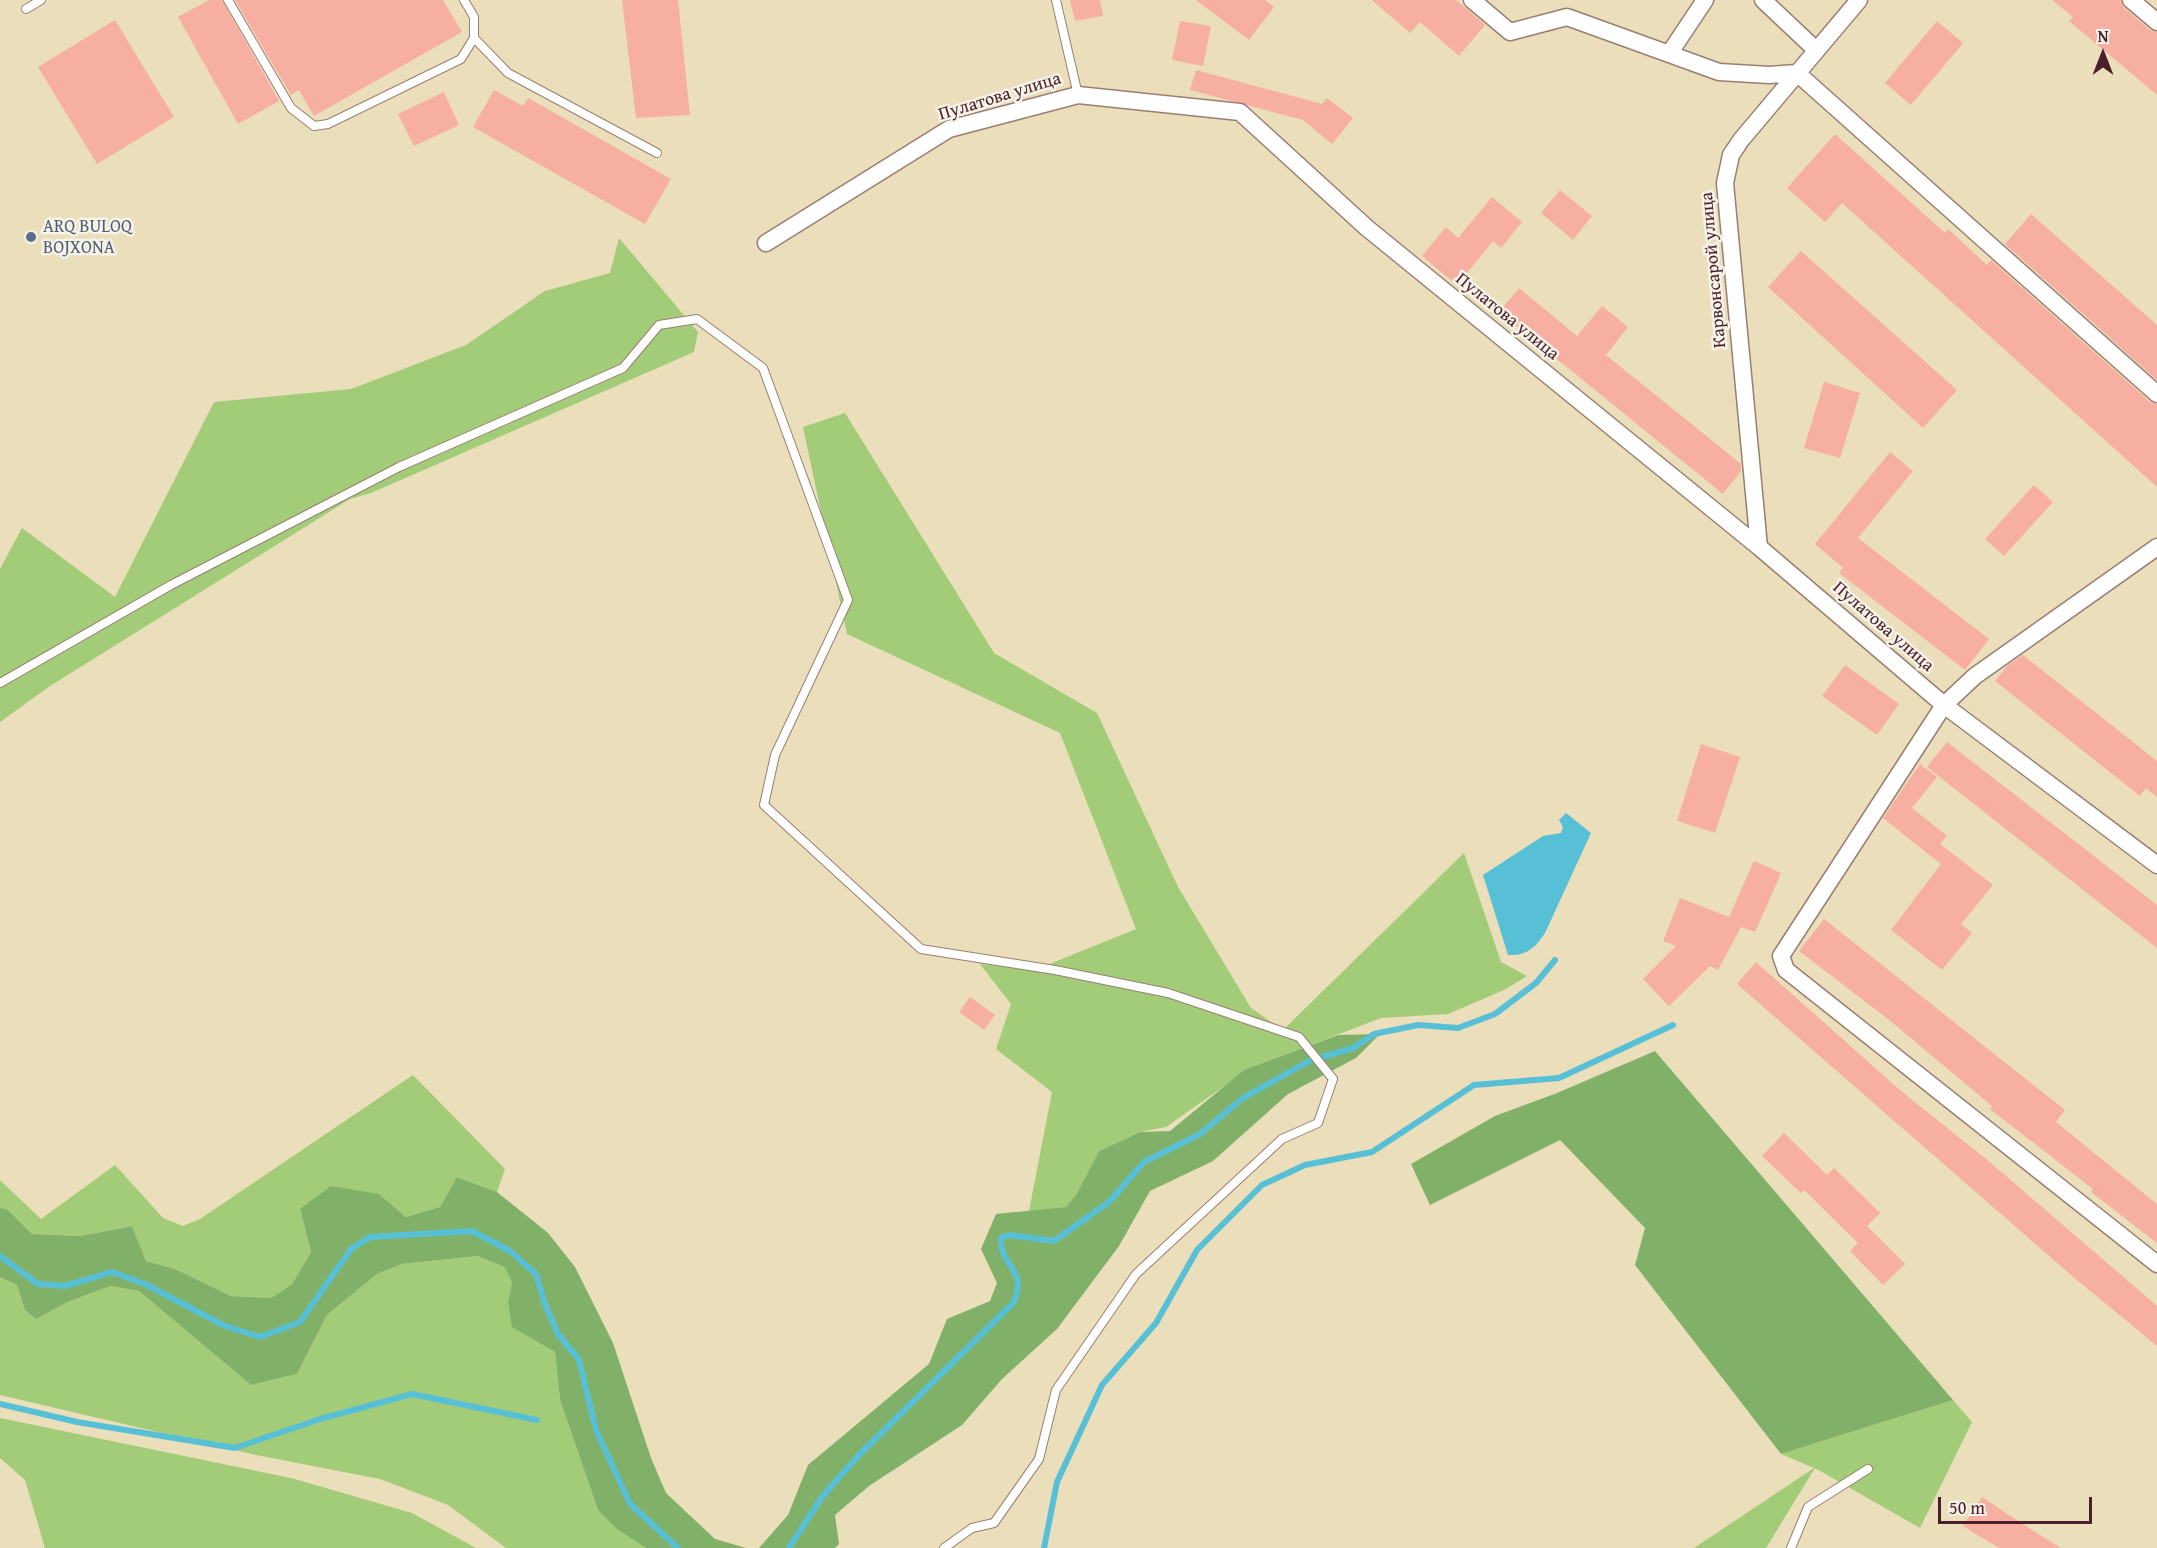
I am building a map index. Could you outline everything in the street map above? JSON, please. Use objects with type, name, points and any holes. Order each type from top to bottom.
[{"type":"street","points":[[1472,0],[1510,32],[1567,17],[1719,72],[1769,75],[1797,73],[2157,394]]},
{"type":"street","points":[[1669,54],[1705,0]]},
{"type":"street","points":[[1763,0],[1816,50]]},
{"type":"street","name":"Карвонсарой улица","points":[[1759,547],[1725,183],[1731,155],[1741,140],[1859,0]]},
{"type":"street","points":[[2131,0],[2157,22]]},
{"type":"street","name":"Пулатова улица","points":[[766,243],[949,129],[1078,94],[1239,112],[1366,228],[1759,547],[1944,705],[2157,865]]},
{"type":"street","points":[[2157,547],[1975,676],[1944,705],[1781,956],[1786,970],[2157,1264]]},
{"type":"lane","points":[[26,9],[41,0]]},
{"type":"lane","points":[[228,0],[291,108],[314,126],[328,124],[461,59],[474,38],[474,16],[464,0]]},
{"type":"lane","points":[[1056,0],[1078,94]]},
{"type":"lane","points":[[474,38],[508,73],[657,153]]},
{"type":"lane","points":[[0,683],[171,585],[399,467],[623,368],[659,325],[697,318],[763,368],[848,600],[775,755],[764,806],[921,949],[1055,970],[1168,993],[1299,1037],[1333,1079],[1318,1123],[1282,1138],[1136,1274],[1056,1390],[1040,1459],[994,1523],[972,1528],[944,1548]]},
{"type":"lane","points":[[1791,1548],[1808,1507],[1868,1469]]},
{"type":"green space","points":[[619,238],[698,332],[694,352],[371,493],[350,499],[50,686],[0,722],[0,569],[22,528],[115,597],[214,402],[351,389],[466,345],[545,291],[610,273]]},
{"type":"green space","points":[[845,413],[994,653],[1097,713],[1178,887],[1251,1008],[1283,1030],[1464,853],[1501,962],[1527,976],[1504,990],[1448,1014],[1381,1018],[1250,1068],[1166,1127],[1140,1132],[1099,1151],[1076,1195],[1066,1207],[1029,1211],[1052,1092],[996,1049],[1011,1004],[980,964],[1035,970],[1136,929],[1060,733],[847,634],[803,427]]},
{"type":"green space","points":[[1380,1034],[1356,1058],[1288,1094],[1213,1161],[1150,1191],[1119,1246],[1057,1329],[1002,1379],[962,1425],[869,1486],[835,1515],[839,1544],[835,1548],[759,1548],[788,1515],[808,1465],[929,1364],[947,1319],[990,1301],[997,1283],[981,1249],[996,1214],[1066,1207],[1076,1195],[1099,1151],[1140,1132],[1170,1131],[1244,1070],[1338,1035]]},
{"type":"green space","points":[[1655,1051],[1953,1400],[1781,1454],[1635,1265],[1645,1228],[1560,1140],[1430,1205],[1411,1164],[1495,1116],[1557,1093]]},
{"type":"green space","points":[[413,1075],[505,1169],[497,1192],[457,1177],[440,1207],[406,1217],[379,1194],[300,1209],[311,1252],[292,1284],[271,1298],[231,1296],[175,1269],[146,1261],[132,1226],[80,1236],[32,1234],[7,1209],[0,1208],[0,1180],[41,1219],[115,1165],[163,1218],[183,1226],[200,1219]]},
{"type":"green space","points":[[457,1177],[497,1192],[548,1233],[575,1267],[613,1343],[651,1458],[666,1493],[715,1539],[746,1548],[646,1548],[617,1529],[598,1510],[560,1400],[555,1352],[512,1327],[508,1303],[512,1282],[505,1267],[478,1256],[402,1264],[377,1274],[327,1315],[297,1374],[251,1385],[139,1291],[110,1286],[68,1302],[36,1319],[25,1310],[17,1285],[0,1277],[0,1208],[7,1209],[32,1234],[80,1236],[132,1226],[146,1261],[175,1269],[231,1296],[271,1298],[292,1284],[311,1252],[300,1209],[331,1186],[379,1194],[406,1217],[440,1207]]},
{"type":"green space","points":[[478,1256],[508,1265],[512,1282],[508,1303],[513,1327],[555,1352],[560,1400],[598,1510],[646,1548],[506,1548],[448,1505],[380,1479],[256,1455],[0,1395],[0,1277],[17,1285],[25,1310],[36,1319],[68,1302],[110,1286],[139,1291],[251,1385],[297,1374],[327,1315],[377,1274],[402,1264]]},
{"type":"green space","points":[[1953,1400],[1972,1422],[1920,1528],[1815,1468],[1766,1548],[1694,1548],[1814,1468],[1781,1454]]},
{"type":"green space","points":[[0,1418],[291,1478],[412,1513],[476,1548],[45,1548],[25,1480],[0,1458]]},
{"type":"water","points":[[1566,813],[1591,833],[1545,933],[1530,950],[1508,955],[1483,875],[1543,836],[1561,833],[1563,827],[1559,820]]},
{"type":"building","points":[[209,0],[222,0],[279,101],[238,124],[178,17]]},
{"type":"building","points":[[235,0],[443,0],[462,32],[314,116],[299,90],[291,95]]},
{"type":"building","points":[[622,0],[678,0],[690,115],[636,118]]},
{"type":"building","points":[[1070,0],[1100,0],[1103,16],[1075,21]]},
{"type":"building","points":[[1196,0],[1265,0],[1274,7],[1249,40]]},
{"type":"building","points":[[1372,0],[1456,0],[1485,25],[1459,56],[1420,22],[1410,33]]},
{"type":"building","points":[[2052,0],[2121,0],[2124,8],[2150,30],[2157,32],[2157,95],[2069,21],[2073,17]]},
{"type":"building","points":[[115,20],[174,117],[97,164],[38,67]]},
{"type":"building","points":[[1180,21],[1211,26],[1203,66],[1172,60]]},
{"type":"building","points":[[1937,21],[1963,43],[1911,105],[1885,83]]},
{"type":"building","points":[[1196,70],[1322,104],[1327,98],[1353,118],[1332,144],[1303,120],[1190,90]]},
{"type":"building","points":[[494,90],[523,106],[528,98],[671,179],[645,224],[473,127]]},
{"type":"building","points":[[444,92],[459,125],[414,146],[398,114]]},
{"type":"building","points":[[1835,134],[1945,233],[1948,229],[1987,265],[1991,260],[2150,402],[2157,404],[2157,487],[1842,203],[1825,222],[1787,188]]},
{"type":"building","points":[[1560,190],[1592,216],[1573,240],[1541,213]]},
{"type":"building","points":[[1492,197],[1522,222],[1501,248],[1493,241],[1457,285],[1422,256],[1446,227],[1458,238]]},
{"type":"building","points":[[2031,214],[2157,325],[2157,380],[2005,244]]},
{"type":"building","points":[[1801,251],[1957,390],[1923,428],[1768,287]]},
{"type":"building","points":[[1519,288],[1577,336],[1602,306],[1628,327],[1606,355],[1741,464],[1741,471],[1723,494],[1499,312]]},
{"type":"building","points":[[1824,382],[1860,393],[1840,458],[1804,448]]},
{"type":"building","points":[[1890,452],[1913,471],[1858,538],[1989,639],[1965,670],[1839,573],[1843,568],[1815,544]]},
{"type":"building","points":[[2034,485],[2053,502],[2004,556],[1985,539]]},
{"type":"building","points":[[2023,655],[2157,761],[2157,797],[2146,788],[2140,796],[1995,681],[2007,666]]},
{"type":"building","points":[[1845,665],[1899,704],[1877,735],[1822,696]]},
{"type":"building","points":[[1947,742],[2157,905],[2157,948],[1927,767]]},
{"type":"building","points":[[1701,744],[1740,757],[1715,833],[1677,821]]},
{"type":"building","points":[[1920,764],[1937,777],[1912,808],[1947,836],[1940,844],[1993,885],[1961,924],[1972,933],[1942,970],[1891,930],[1941,864],[1883,818]]},
{"type":"building","points":[[1754,861],[1781,873],[1755,932],[1741,927],[1718,970],[1710,966],[1669,1006],[1643,979],[1676,946],[1663,941],[1680,898],[1729,917]]},
{"type":"building","points":[[1824,919],[2065,1110],[2056,1122],[2157,1204],[2157,1243],[2091,1192],[2093,1189],[1990,1109],[1992,1106],[1888,1019],[1799,951]]},
{"type":"building","points":[[1756,962],[1901,1091],[1991,1163],[2157,1306],[2157,1346],[2071,1275],[1737,984]]},
{"type":"building","points":[[970,997],[995,1015],[984,1030],[959,1012]]},
{"type":"building","points":[[1784,1133],[1827,1175],[1834,1168],[1880,1213],[1867,1226],[1905,1264],[1883,1285],[1850,1251],[1858,1243],[1804,1190],[1801,1193],[1762,1156]]},
{"type":"building","points":[[1982,1497],[2061,1548],[1999,1548],[1963,1526]]},
{"type":"waterway","points":[[789,1548],[822,1497],[857,1457],[1014,1302],[1018,1281],[1004,1255],[1001,1238],[1009,1235],[1054,1241],[1109,1202],[1144,1162],[1200,1134],[1243,1098],[1309,1061],[1353,1048],[1374,1034],[1418,1025],[1458,1028],[1495,1014],[1536,983],[1555,960]]},
{"type":"waterway","points":[[1044,1548],[1057,1482],[1102,1385],[1156,1323],[1197,1250],[1262,1185],[1305,1165],[1372,1152],[1474,1085],[1559,1078],[1673,1025]]},
{"type":"waterway","points":[[0,1256],[38,1284],[65,1286],[112,1272],[145,1284],[225,1326],[260,1337],[300,1322],[351,1249],[370,1237],[472,1231],[510,1251],[536,1274],[545,1304],[558,1334],[579,1360],[596,1430],[630,1504],[678,1548]]},
{"type":"waterway","points":[[0,1404],[77,1422],[235,1448],[320,1419],[412,1394],[537,1420]]},
{"type":"place","name":"ARQ BULOQ BOJXONA","points":[[31,237]]}]
